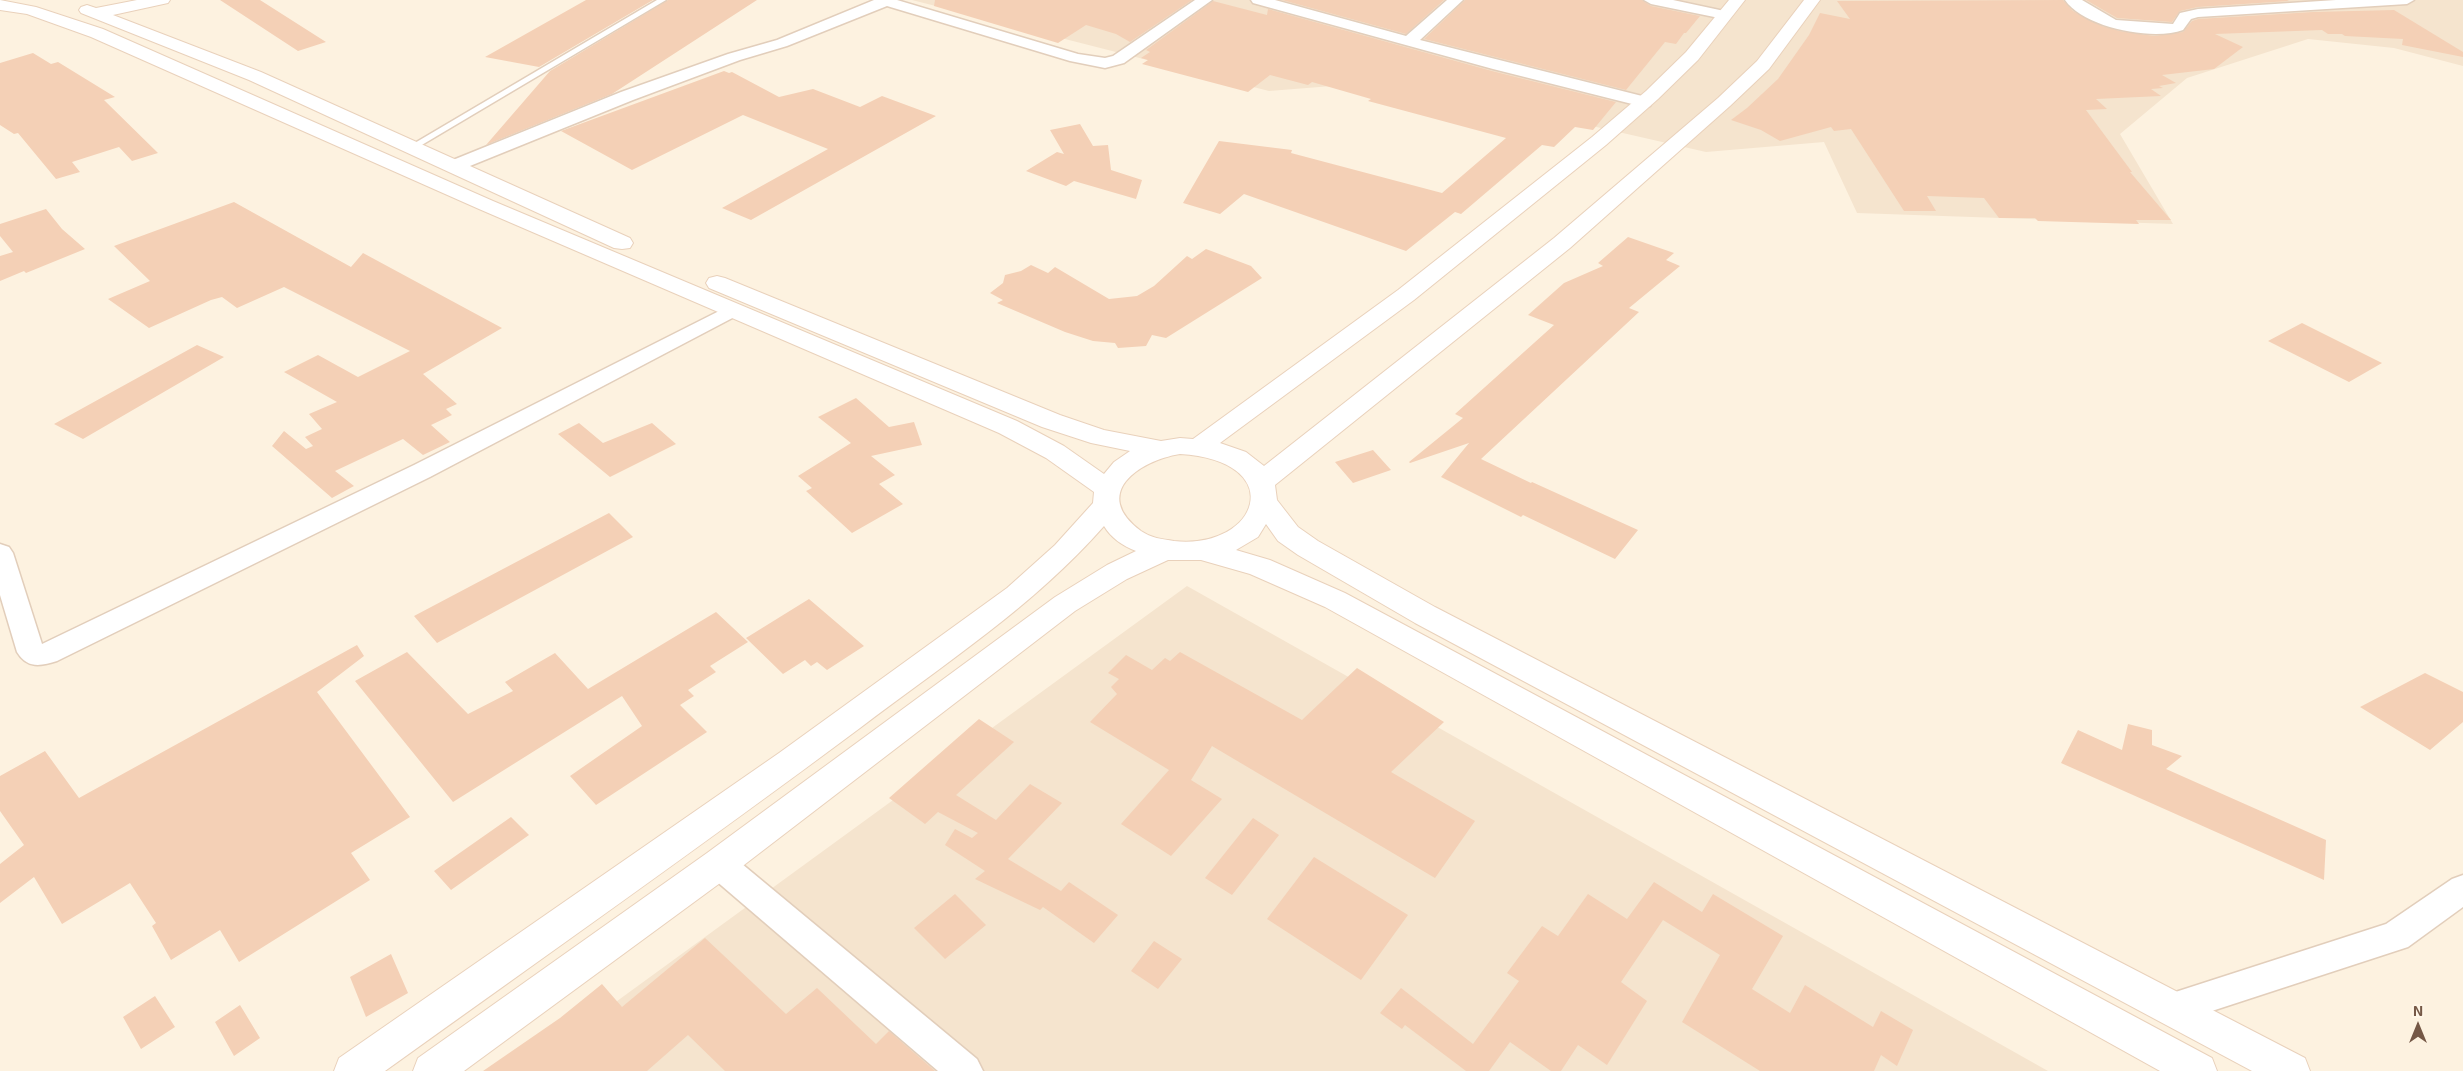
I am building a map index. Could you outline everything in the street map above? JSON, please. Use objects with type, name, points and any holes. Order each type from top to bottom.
[{"type":"main road","points":[[43,0],[96,14],[217,60],[638,251],[1051,422],[1100,437],[1160,449],[1200,446],[1227,453],[1248,465],[1288,534],[1308,548],[1425,615],[2291,1071]]},
{"type":"main road","points":[[96,14],[162,0]]},
{"type":"main road","points":[[0,5],[30,10],[97,32],[486,205],[1008,427],[1055,452],[1107,497],[1110,518],[1131,539],[1164,550],[1200,550],[1224,544],[1244,533],[1258,518],[1262,492],[1562,243],[1724,102],[1763,64],[1812,0]]},
{"type":"main road","points":[[1200,446],[1406,294],[1599,141],[1644,102],[1692,56],[1730,8]]},
{"type":"main road","points":[[353,1071],[790,762],[1017,595],[1064,552],[1107,497],[1115,476],[1126,464],[1160,449]]},
{"type":"main road","points":[[432,1071],[719,864],[1065,604],[1117,572],[1164,550]]},
{"type":"main road","points":[[1200,550],[1260,567],[1335,600],[2198,1071]]},
{"type":"street","points":[[454,166],[610,102],[734,57],[782,42],[886,0],[1076,58],[1105,63],[1118,60],[1205,0]]},
{"type":"street","points":[[1258,0],[1409,42],[1644,102]]},
{"type":"street","points":[[1409,42],[1456,0]]},
{"type":"street","points":[[1651,0],[1730,8]]},
{"type":"street","points":[[2072,0],[2095,16],[2111,24],[2128,27],[2176,28],[2183,23],[2185,16],[2198,13],[2407,0]]},
{"type":"street","points":[[0,553],[31,652],[37,656],[47,654],[422,471],[733,310]]},
{"type":"street","points":[[719,864],[966,1071]]},
{"type":"street","points":[[2172,1008],[2396,936],[2463,889]]},
{"type":"lane","points":[[412,147],[662,0]]},
{"type":"shaded area","points":[[912,0],[2463,0],[2463,66],[2394,48],[2308,39],[2187,78],[2120,134],[2173,224],[1857,213],[1824,142],[1706,152],[1395,81],[1269,91]]},
{"type":"shaded area","points":[[1187,586],[2048,1071],[521,1071]]},
{"type":"building","points":[[220,0],[260,0],[326,42],[298,51]]},
{"type":"building","points":[[586,0],[653,0],[539,67],[485,57]]},
{"type":"building","points":[[668,0],[757,0],[612,94],[486,145],[550,71]]},
{"type":"building","points":[[935,0],[1192,0],[1130,42],[1116,34],[1086,25],[1058,43],[934,6]]},
{"type":"building","points":[[1282,0],[1444,0],[1406,34]]},
{"type":"building","points":[[1465,0],[1642,0],[1651,6],[1700,16],[1676,44],[1665,42],[1626,90],[1424,39]]},
{"type":"building","points":[[2063,0],[2073,11],[2102,26],[2120,31],[2154,36],[2183,32],[2192,21],[2198,19],[2313,12],[2394,10],[2463,52],[2463,57],[2402,45],[2403,39],[2345,36],[2342,34],[2328,34],[2322,30],[2215,34],[2243,47],[2214,69],[2162,75],[2176,83],[2159,86],[2163,88],[2151,89],[2161,96],[2096,99],[2107,109],[2086,110],[2132,172],[2130,172],[2171,220],[2136,220],[2139,224],[2038,221],[2035,218],[1999,218],[1984,198],[1927,196],[1936,211],[1904,211],[1851,129],[1834,131],[1831,127],[1780,141],[1761,130],[1731,120],[1778,79],[1809,35],[1820,13],[1850,19],[1837,1]]},
{"type":"building","points":[[2086,0],[2289,1],[2198,7],[2180,11],[2172,22],[2117,18]]},
{"type":"building","points":[[1213,1],[1267,15],[1268,9],[1492,71],[1616,102],[1593,130],[1575,127],[1554,147],[1542,145],[1461,214],[1455,212],[1406,251],[1244,194],[1220,214],[1183,203],[1219,141],[1292,150],[1291,153],[1442,193],[1506,138],[1368,101],[1371,99],[1312,82],[1308,85],[1270,75],[1248,92],[1142,64],[1148,60],[1141,58],[1150,52],[1146,50]]},
{"type":"building","points":[[33,53],[51,64],[58,62],[115,97],[104,100],[158,153],[132,161],[119,147],[72,162],[80,172],[56,179],[18,133],[14,134],[0,125],[0,63]]},
{"type":"building","points":[[724,71],[732,72],[779,97],[813,89],[860,107],[882,96],[936,116],[751,220],[722,208],[828,149],[743,115],[632,170],[561,131]]},
{"type":"building","points":[[1080,124],[1093,146],[1108,145],[1111,170],[1142,180],[1136,199],[1074,181],[1066,186],[1026,171],[1057,152],[1064,154],[1050,130]]},
{"type":"building","points":[[234,202],[351,267],[363,253],[502,328],[423,374],[457,404],[446,409],[452,415],[431,425],[450,442],[423,455],[403,439],[335,471],[354,486],[332,498],[272,446],[284,431],[306,449],[313,446],[305,437],[322,429],[309,414],[337,402],[284,372],[318,355],[358,377],[410,351],[284,287],[237,308],[222,297],[211,300],[149,328],[108,299],[150,281],[114,246]]},
{"type":"building","points":[[46,209],[62,229],[85,249],[26,273],[24,271],[0,281],[0,256],[13,252],[0,236],[0,224]]},
{"type":"building","points":[[1628,237],[1674,253],[1666,260],[1680,266],[1629,308],[1639,312],[1481,459],[1638,530],[1615,559],[1523,515],[1521,517],[1441,477],[1469,443],[1409,462],[1463,418],[1455,414],[1554,325],[1528,315],[1564,283],[1603,266],[1598,263]]},
{"type":"building","points":[[1206,249],[1251,266],[1262,278],[1166,338],[1152,335],[1146,346],[1118,348],[1115,343],[1093,341],[1065,332],[997,303],[1003,300],[990,293],[1003,283],[1005,275],[1021,271],[1031,265],[1048,273],[1055,267],[1109,299],[1137,296],[1154,286],[1187,256],[1192,259]]},
{"type":"building","points":[[2302,323],[2382,363],[2349,382],[2268,341]]},
{"type":"building","points":[[197,345],[224,357],[83,439],[54,424]]},
{"type":"building","points":[[856,398],[889,427],[914,422],[922,445],[871,456],[895,475],[879,484],[903,504],[852,533],[806,491],[812,488],[798,476],[851,443],[818,417]]},
{"type":"building","points":[[579,423],[603,443],[652,423],[676,444],[610,477],[558,434]]},
{"type":"building","points":[[1373,450],[1391,470],[1353,483],[1335,462]]},
{"type":"building","points":[[609,513],[633,537],[437,643],[414,616]]},
{"type":"building","points":[[809,599],[864,646],[827,670],[817,662],[811,666],[805,660],[783,674],[746,638]]},
{"type":"building","points":[[716,612],[748,642],[710,666],[716,672],[688,690],[694,696],[680,705],[707,732],[596,805],[570,776],[642,726],[622,696],[453,802],[355,681],[407,652],[468,714],[513,691],[505,682],[555,653],[588,689]]},
{"type":"building","points":[[357,645],[364,656],[317,692],[410,817],[351,853],[370,880],[239,962],[220,930],[171,960],[152,926],[156,923],[130,883],[62,924],[34,877],[0,903],[0,864],[24,845],[0,811],[0,776],[45,751],[79,798]]},
{"type":"building","points":[[1180,652],[1302,720],[1357,668],[1444,722],[1391,772],[1475,821],[1435,878],[1212,746],[1191,780],[1222,799],[1171,856],[1121,824],[1169,770],[1090,722],[1117,694],[1111,687],[1119,679],[1108,673],[1126,655],[1152,670],[1165,658],[1170,661]]},
{"type":"building","points":[[2425,673],[2463,692],[2463,722],[2430,750],[2360,707]]},
{"type":"building","points":[[979,719],[1014,742],[956,795],[996,820],[1030,784],[1062,803],[1008,859],[1061,891],[1069,882],[1118,915],[1094,943],[1043,907],[1040,910],[975,879],[985,871],[945,845],[955,829],[972,838],[978,833],[938,812],[925,824],[889,798]]},
{"type":"building","points":[[2128,724],[2152,730],[2152,745],[2182,756],[2166,769],[2326,840],[2324,880],[2061,763],[2078,730],[2122,750]]},
{"type":"building","points":[[511,817],[529,835],[451,890],[434,871]]},
{"type":"building","points":[[1253,818],[1279,835],[1232,895],[1205,878]]},
{"type":"building","points":[[1314,857],[1408,915],[1361,980],[1267,919]]},
{"type":"building","points":[[1654,882],[1702,912],[1713,894],[1783,936],[1752,989],[1790,1013],[1805,985],[1873,1027],[1881,1011],[1913,1030],[1897,1066],[1881,1055],[1874,1071],[1760,1071],[1682,1022],[1720,955],[1663,920],[1621,982],[1647,1001],[1607,1065],[1578,1045],[1561,1071],[1551,1071],[1510,1042],[1489,1071],[1466,1071],[1405,1025],[1402,1029],[1380,1013],[1401,988],[1473,1044],[1519,981],[1507,973],[1542,926],[1558,936],[1588,894],[1627,919]]},
{"type":"building","points":[[955,894],[986,925],[945,959],[914,928]]},
{"type":"building","points":[[705,938],[786,1014],[817,988],[876,1044],[889,1031],[935,1071],[725,1071],[688,1035],[647,1071],[483,1071],[560,1018],[602,984],[622,1007]]},
{"type":"building","points":[[1154,941],[1182,959],[1158,989],[1131,971]]},
{"type":"building","points":[[391,954],[408,993],[366,1017],[350,977]]},
{"type":"building","points":[[155,996],[175,1027],[141,1049],[123,1017]]},
{"type":"building","points":[[240,1005],[260,1038],[234,1056],[215,1022]]}]
